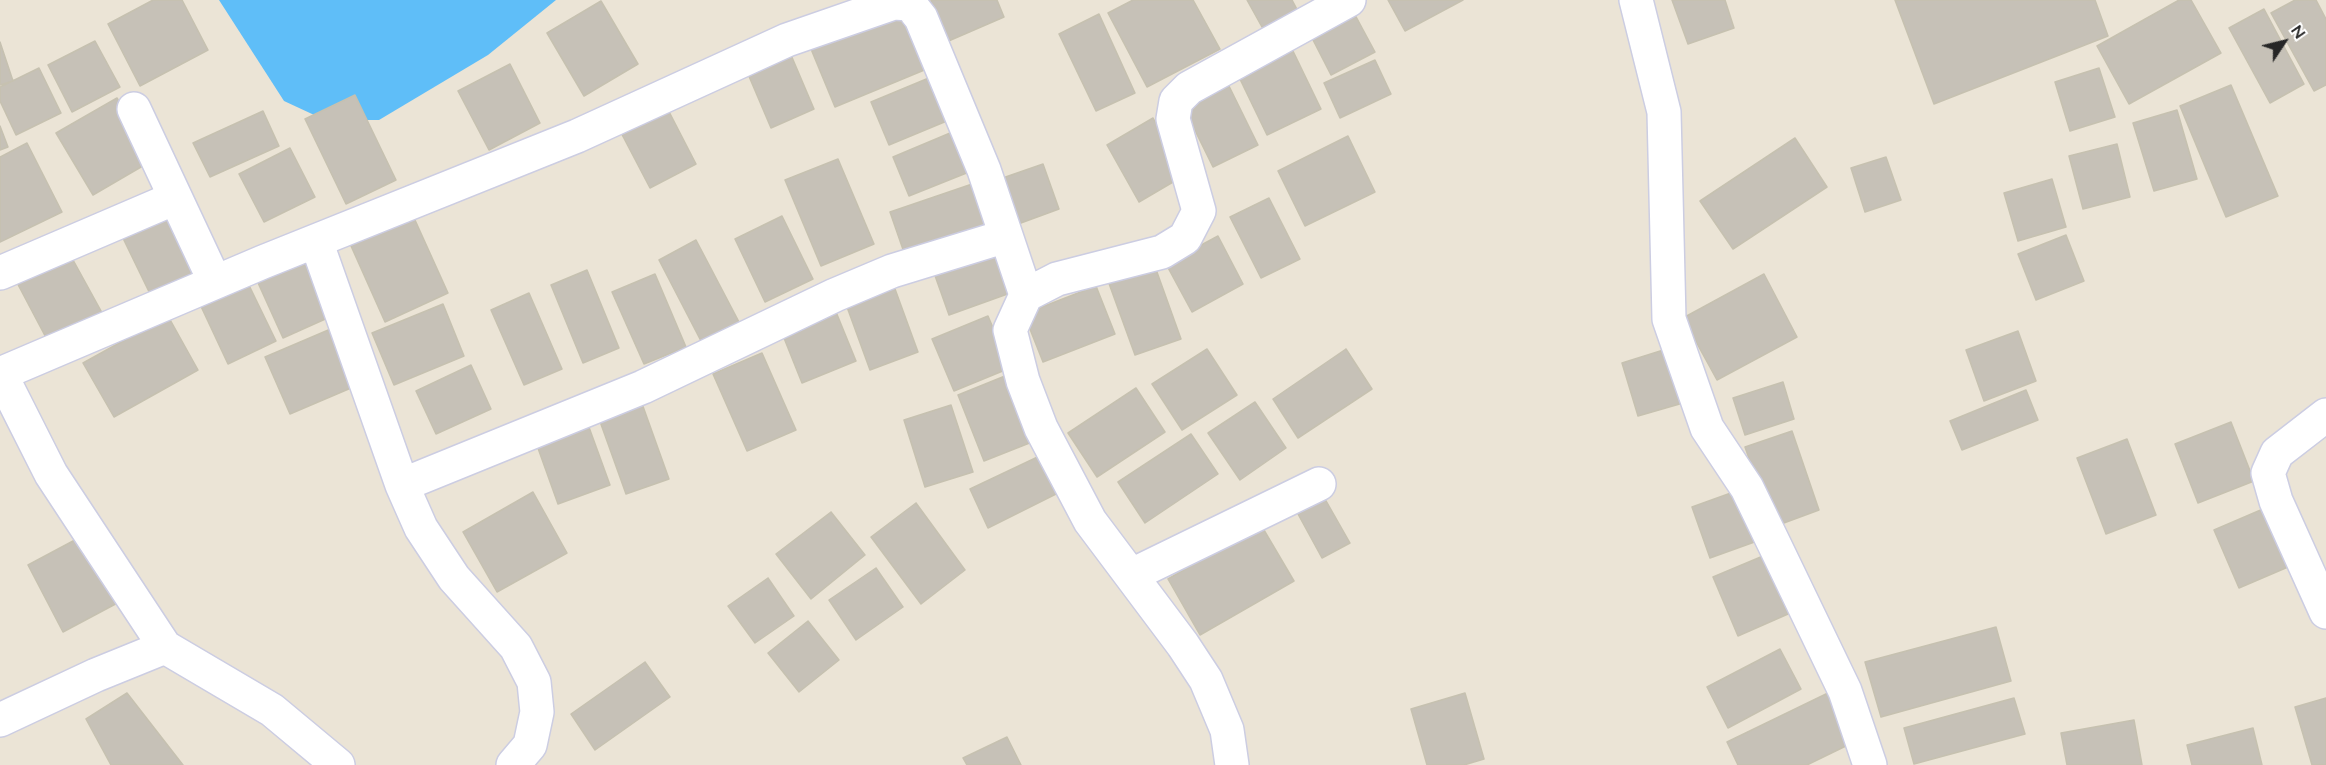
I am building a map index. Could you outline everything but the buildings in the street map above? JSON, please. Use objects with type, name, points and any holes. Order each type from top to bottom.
[{"type":"street","points":[[1232,765],[1227,730],[1206,681],[1183,645],[1090,520],[1041,428],[1023,381],[1010,330],[1026,295],[1057,279],[1162,252],[1185,238],[1199,211],[1173,119],[1176,101],[1189,87],[1349,0]]},
{"type":"street","points":[[1636,0],[1664,112],[1669,319],[1707,428],[1747,488],[1770,535],[1845,691],[1870,765]]},
{"type":"street","points":[[338,765],[272,710],[165,647],[51,474],[0,373],[214,282],[568,140],[787,40],[894,3],[910,4],[921,18],[984,170],[1026,295]]},
{"type":"street","points":[[134,108],[214,282]]},
{"type":"street","points":[[0,273],[176,198]]},
{"type":"street","points":[[402,485],[644,387],[873,279],[1006,236]]},
{"type":"street","points":[[316,241],[402,485],[421,528],[454,578],[516,647],[534,681],[537,712],[530,745],[513,765]]},
{"type":"street","points":[[2326,416],[2277,453],[2268,473],[2276,501],[2326,612]]},
{"type":"street","points":[[1131,575],[1319,484]]},
{"type":"street","points":[[0,720],[96,675],[165,647]]},
{"type":"water","points":[[219,0],[556,0],[488,55],[379,120],[325,120],[284,101]]}]
